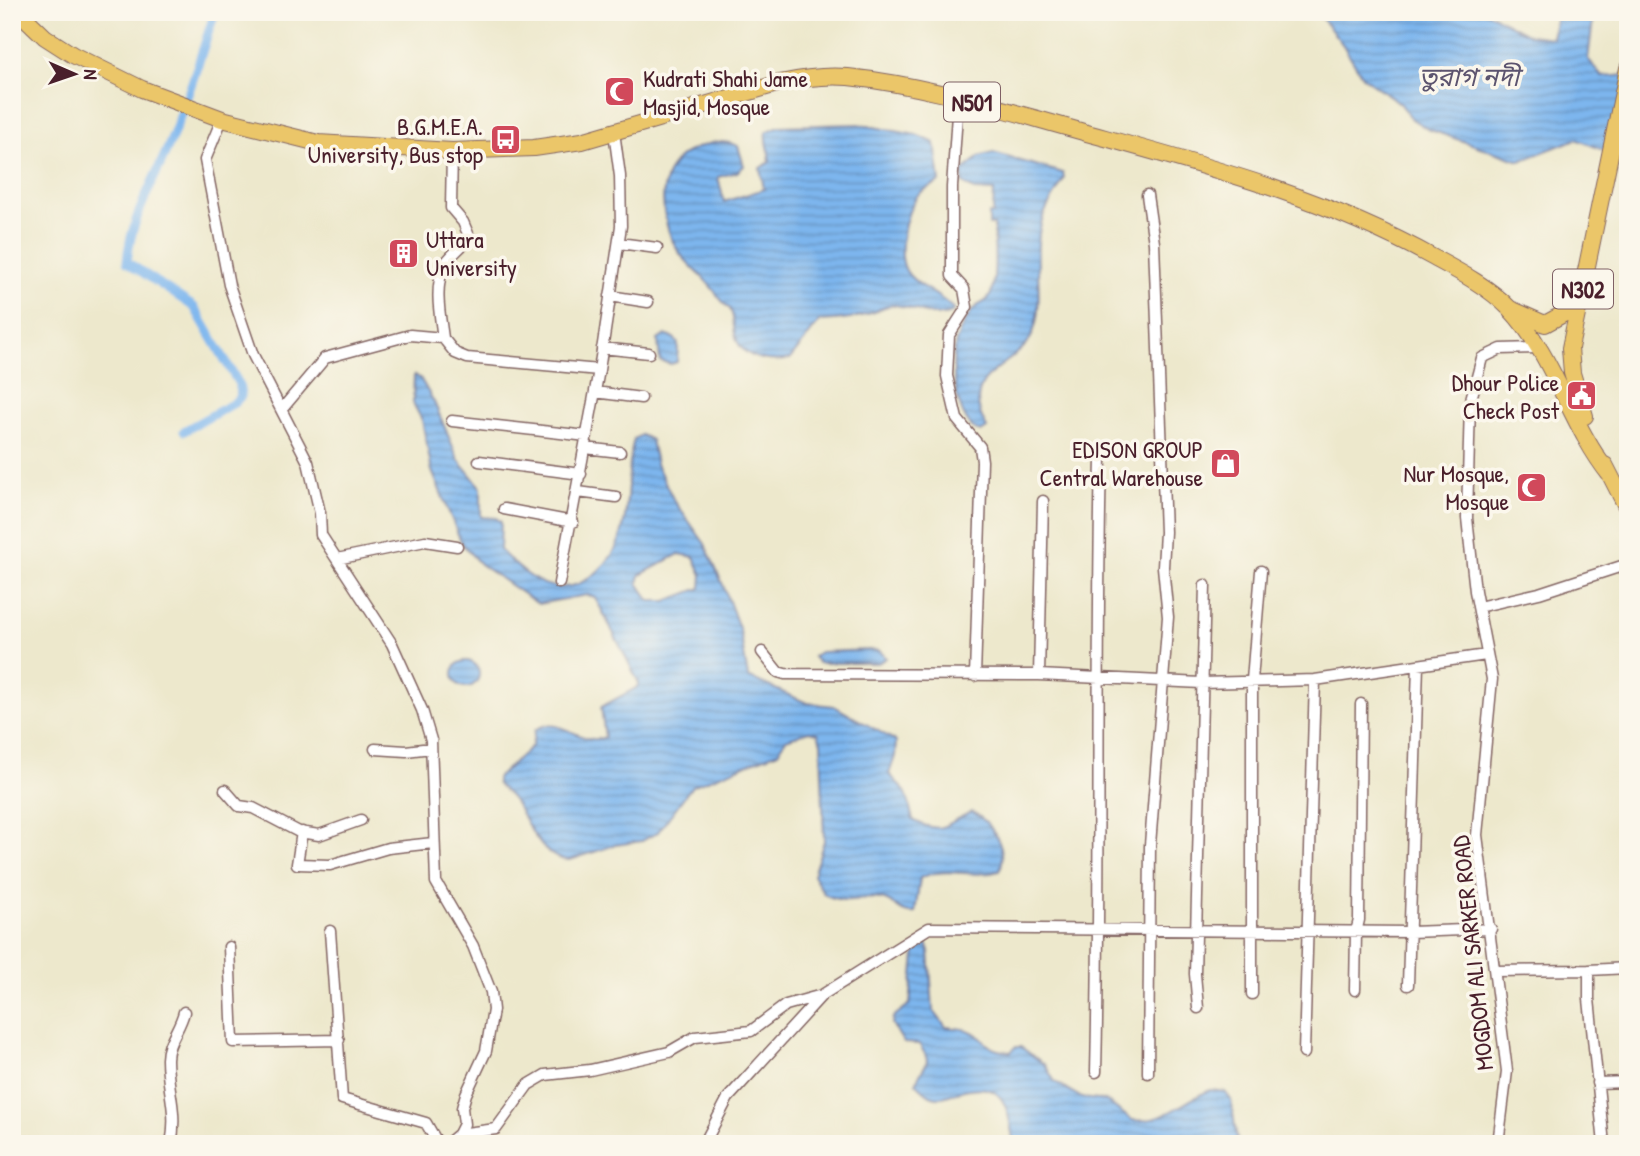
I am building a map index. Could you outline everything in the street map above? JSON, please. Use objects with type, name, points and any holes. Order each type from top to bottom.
[{"type":"highway","name":"N501","points":[[19,12],[45,37],[73,55],[165,97],[217,116],[318,143],[452,151],[534,148],[582,141],[741,92],[809,76],[885,81],[1265,183],[1405,242],[1458,271],[1508,307],[1560,383],[1597,459],[1610,475]]},
{"type":"highway","name":"N302","points":[[1628,68],[1570,348],[1572,373],[1581,407],[1628,510]]},
{"type":"highway","points":[[1508,307],[1545,324],[1567,312],[1583,289]]},
{"type":"street","points":[[958,100],[952,187],[952,276],[964,289],[967,307],[949,335],[947,376],[957,419],[981,447],[975,676]]},
{"type":"street","points":[[217,116],[205,160],[219,244],[253,355],[282,409],[313,480],[321,535],[392,644],[422,710],[432,748],[436,882],[473,946],[491,992],[493,1010],[486,1051],[466,1094],[462,1108],[464,1124],[459,1134],[447,1144]]},
{"type":"street","points":[[559,583],[573,522],[619,243],[620,176],[614,132]]},
{"type":"street","points":[[452,151],[451,208],[463,222],[469,236],[463,249],[445,264],[439,286],[443,338],[454,353],[467,358],[599,370]]},
{"type":"street","points":[[1147,195],[1154,243],[1165,532],[1163,567],[1168,617],[1165,680],[1153,796],[1148,1073]]},
{"type":"street","points":[[619,243],[657,248]]},
{"type":"street","points":[[610,296],[648,302]]},
{"type":"street","points":[[282,409],[325,358],[410,335],[443,338]]},
{"type":"street","name":"MOGDOM ALI SARKER ROAD","points":[[1498,1144],[1507,1071],[1477,835],[1492,679],[1478,607],[1467,518],[1468,435],[1477,373],[1487,354],[1515,346],[1538,348]]},
{"type":"street","points":[[603,348],[649,353]]},
{"type":"street","points":[[595,392],[641,398]]},
{"type":"street","points":[[452,421],[587,436]]},
{"type":"street","points":[[585,448],[620,452]]},
{"type":"street","points":[[1096,1072],[1101,459]]},
{"type":"street","points":[[479,461],[580,474]]},
{"type":"street","points":[[578,492],[616,498]]},
{"type":"street","points":[[1039,675],[1043,501]]},
{"type":"street","points":[[504,509],[573,522]]},
{"type":"street","points":[[337,559],[425,541],[457,546]]},
{"type":"street","points":[[1478,607],[1539,593],[1628,564]]},
{"type":"street","points":[[1252,994],[1255,932],[1252,680],[1261,571]]},
{"type":"street","points":[[1198,1008],[1196,931],[1205,585]]},
{"type":"street","points":[[762,652],[778,672],[785,674],[1039,675],[1201,683],[1315,680],[1486,655]]},
{"type":"street","points":[[1408,985],[1418,665]]},
{"type":"street","points":[[1304,1053],[1315,680]]},
{"type":"street","points":[[1355,990],[1356,932],[1359,920],[1361,704]]},
{"type":"street","points":[[375,749],[406,751],[432,748]]},
{"type":"street","points":[[225,790],[239,806],[253,808],[302,832],[319,835],[361,820]]},
{"type":"street","points":[[302,832],[297,864],[330,865],[388,848],[433,843]]},
{"type":"street","points":[[704,1144],[728,1098],[822,995],[929,928],[1255,932],[1490,929]]},
{"type":"street","points":[[330,931],[342,1099],[426,1123],[438,1144]]},
{"type":"street","points":[[229,947],[233,1042],[339,1040]]},
{"type":"street","points":[[1495,971],[1628,968]]},
{"type":"street","points":[[1589,970],[1588,999],[1604,1144]]},
{"type":"street","points":[[459,1134],[496,1129],[528,1085],[545,1075],[590,1070],[669,1052],[695,1037],[751,1031],[786,1005],[822,995]]},
{"type":"street","points":[[171,1144],[173,1094],[167,1061],[169,1045],[184,1012]]},
{"type":"street","points":[[1597,1083],[1628,1082]]},
{"type":"water","name":"তুরাগ নদী","points":[[1317,12],[1487,12],[1529,35],[1552,38],[1557,12],[1594,12],[1588,59],[1602,77],[1628,75],[1628,160],[1576,139],[1520,161],[1428,129],[1412,119],[1400,103],[1363,77],[1343,45]]},
{"type":"water","points":[[858,124],[916,135],[935,143],[940,181],[919,194],[913,204],[905,224],[902,258],[909,275],[948,304],[953,309],[952,313],[937,315],[890,305],[856,317],[820,321],[790,359],[767,360],[751,355],[739,345],[730,309],[683,258],[671,236],[666,222],[664,193],[671,168],[680,158],[704,145],[720,142],[738,146],[744,166],[737,172],[718,177],[724,202],[764,189],[760,168],[770,162],[766,132],[779,126]]},
{"type":"water","points":[[993,153],[1063,173],[1064,178],[1044,214],[1039,234],[1038,305],[1033,333],[1026,345],[984,382],[979,394],[979,409],[987,428],[981,432],[972,427],[965,418],[956,391],[953,362],[960,331],[974,309],[990,296],[994,272],[994,225],[989,225],[989,214],[993,214],[994,191],[974,190],[963,183],[962,172],[979,157]]},
{"type":"water","points":[[665,335],[674,338],[678,344],[677,362],[671,364],[660,361],[658,340]]},
{"type":"water","points":[[414,375],[420,378],[434,402],[458,459],[481,488],[481,517],[496,518],[501,522],[500,550],[534,579],[558,587],[583,582],[601,569],[613,554],[623,529],[634,439],[641,435],[651,440],[656,464],[673,499],[705,544],[723,585],[740,631],[748,677],[807,703],[834,706],[896,741],[895,756],[889,774],[906,794],[913,820],[938,828],[972,812],[979,816],[997,837],[1002,855],[999,871],[979,874],[949,872],[920,878],[915,913],[906,912],[878,898],[842,900],[824,894],[813,875],[824,841],[821,743],[818,733],[809,731],[786,739],[778,752],[692,786],[658,832],[642,841],[615,845],[570,860],[551,854],[536,838],[519,808],[497,784],[497,778],[532,746],[535,730],[544,726],[553,725],[588,738],[605,737],[601,707],[636,688],[639,683],[595,597],[587,595],[538,604],[480,564],[462,544],[432,471],[422,420],[413,403]],"holes":[[[679,554],[694,557],[702,575],[701,588],[666,601],[650,601],[638,583],[640,575]]]},
{"type":"water","points":[[880,651],[886,658],[878,663],[818,663],[813,657],[820,652]]},
{"type":"water","points":[[466,661],[475,665],[479,674],[475,683],[466,687],[457,683],[453,674],[457,665]]},
{"type":"water","points":[[920,942],[927,943],[929,950],[933,1010],[946,1027],[970,1031],[991,1047],[1002,1051],[1011,1052],[1015,1047],[1021,1047],[1045,1065],[1055,1082],[1082,1098],[1106,1101],[1132,1120],[1153,1119],[1211,1090],[1225,1092],[1231,1100],[1237,1140],[1243,1144],[1014,1144],[1006,1108],[995,1093],[975,1088],[943,1097],[928,1094],[916,1083],[927,1061],[924,1052],[919,1044],[904,1043],[892,1024],[893,1017],[910,1004],[916,946]]},
{"type":"waterway","points":[[184,431],[234,403],[241,396],[239,384],[194,307],[127,262],[137,217],[176,129],[215,12]]},
{"type":"place","name":"Kudrati Shahi Jame Masjid, Mosque","points":[[620,92]]},
{"type":"place","name":"B.G.M.E.A. University, Bus stop","points":[[506,140]]},
{"type":"place","name":"Uttara University","points":[[403,253]]},
{"type":"place","name":"Dhour Police Check Post","points":[[1582,396]]},
{"type":"place","name":"EDISON GROUP Central Warehouse","points":[[1226,463]]},
{"type":"place","name":"Nur Mosque, Mosque","points":[[1532,487]]}]
